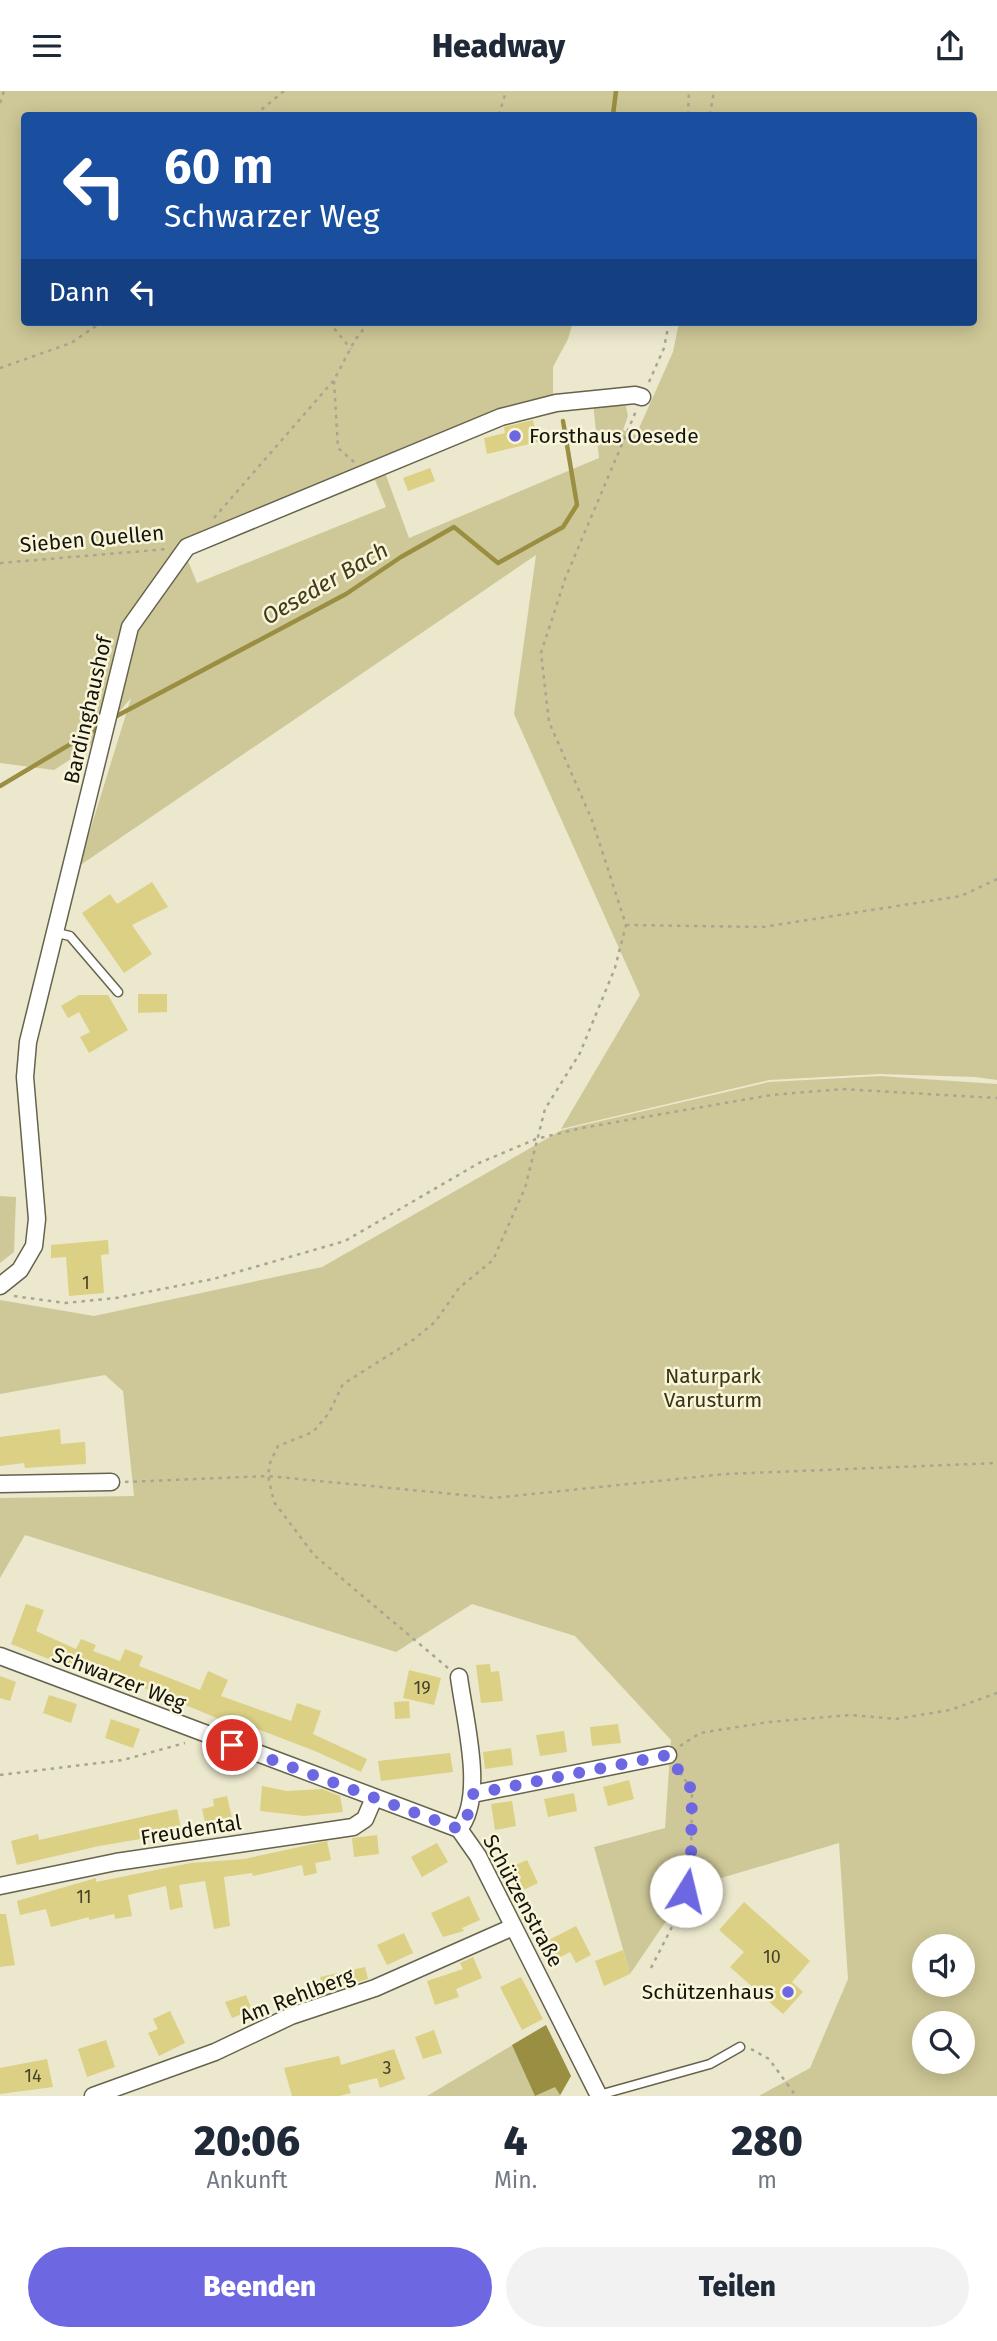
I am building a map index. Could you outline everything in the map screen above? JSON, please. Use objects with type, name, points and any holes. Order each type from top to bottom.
[{"type":"street","points":[[187,547],[501,417],[556,403],[642,397]]},
{"type":"street","name":"Bardinghaushof","points":[[6,1288],[34,1246],[37,1219],[25,1077],[28,1042],[57,933],[130,627],[187,547]]},
{"type":"street","points":[[0,1484],[111,1482]]},
{"type":"street","name":"Schwarzer Weg","points":[[0,1656],[459,1829]]},
{"type":"street","name":"Schützenstraße","points":[[459,1677],[473,1794],[466,1821],[459,1829],[478,1856],[595,2094]]},
{"type":"street","points":[[473,1794],[668,1755]]},
{"type":"street","name":"Freudental","points":[[0,1886],[116,1862],[353,1827],[365,1819],[374,1798]]},
{"type":"street","name":"Am Rehlberg","points":[[93,2096],[215,2052],[291,2016],[375,1988],[513,1927]]},
{"type":"lane","points":[[57,933],[70,936],[118,992]]},
{"type":"lane","points":[[595,2094],[710,2064],[740,2047]]},
{"type":"path","points":[[0,103],[4,91]]},
{"type":"path","points":[[259,112],[284,91]]},
{"type":"path","points":[[500,112],[506,91]]},
{"type":"path","points":[[688,112],[689,91]]},
{"type":"path","points":[[710,112],[714,91]]},
{"type":"path","points":[[0,368],[71,343],[96,326]]},
{"type":"path","points":[[331,326],[351,349]]},
{"type":"path","points":[[213,519],[334,380],[366,326]]},
{"type":"path","points":[[459,1677],[314,1555],[274,1502],[268,1476],[270,1463],[278,1446],[313,1432],[329,1413],[343,1384],[414,1340],[435,1322],[458,1288],[493,1260],[525,1188],[545,1109],[580,1053],[615,968],[626,925],[592,820],[549,722],[541,653],[565,579],[664,348],[668,326]]},
{"type":"path","points":[[334,380],[338,448],[367,473]]},
{"type":"path","name":"Sieben Quellen","points":[[0,563],[187,547]]},
{"type":"path","points":[[626,925],[763,927],[961,896],[997,879]]},
{"type":"path","points":[[6,1288],[65,1303],[116,1298],[213,1279],[345,1241],[479,1163],[536,1139],[771,1095],[843,1089],[997,1098]]},
{"type":"path","points":[[111,1482],[268,1476],[494,1498],[725,1474],[997,1463]]},
{"type":"path","points":[[651,1968],[676,1919],[686,1891],[691,1860],[692,1790],[668,1755],[700,1733],[769,1722],[850,1715],[896,1719],[950,1710],[997,1693]]},
{"type":"path","points":[[0,1775],[123,1760],[209,1736]]},
{"type":"path","points":[[740,2047],[756,2050],[769,2059],[796,2096]]},
{"type":"green space","points":[[0,91],[997,91],[997,1080],[880,1074],[769,1080],[561,1129],[640,995],[514,714],[536,555],[79,866],[131,698],[88,748],[54,770],[0,763]],"holes":[[[375,480],[386,507],[197,583],[186,556]]]},
{"type":"green space","name":"Naturpark Varusturm","points":[[880,1076],[997,1084],[997,2096],[759,2096],[810,2068],[848,1979],[839,1843],[671,1893],[671,1914],[630,1974],[594,1847],[665,1828],[671,1740],[575,1636],[472,1604],[396,1652],[25,1535],[0,1578],[0,1498],[134,1496],[123,1391],[105,1375],[0,1394],[0,1300],[94,1316],[322,1267],[562,1130],[769,1082]]},
{"type":"green space","points":[[0,1196],[16,1197],[14,1252],[0,1263]]},
{"type":"green space","points":[[546,2025],[571,2076],[560,2096],[427,2096]]},
{"type":"shaded area","points":[[546,2025],[571,2076],[560,2095],[555,2087],[535,2096],[512,2045]]},
{"type":"building","name":"Forsthaus Oesede","points":[[533,420],[538,442],[487,454],[484,438],[505,433],[504,427]]},
{"type":"building","points":[[430,468],[435,481],[408,491],[403,478]]},
{"type":"building","points":[[152,882],[168,907],[132,925],[152,954],[124,973],[82,913],[110,894],[117,904]]},
{"type":"building","points":[[138,994],[167,994],[167,1012],[138,1013]]},
{"type":"building","points":[[79,995],[108,995],[128,1030],[89,1053],[80,1037],[90,1032],[79,1012],[68,1018],[61,1006]]},
{"type":"building","points":[[108,1240],[109,1254],[101,1255],[104,1293],[69,1296],[66,1257],[51,1258],[51,1245]]},
{"type":"building","points":[[60,1429],[61,1444],[85,1442],[86,1464],[25,1468],[24,1463],[0,1466],[0,1437]]},
{"type":"building","points":[[26,1604],[44,1610],[36,1631],[76,1649],[81,1639],[96,1645],[93,1651],[120,1661],[125,1649],[143,1656],[139,1666],[200,1690],[208,1671],[228,1680],[221,1696],[291,1721],[297,1703],[321,1711],[313,1734],[367,1759],[361,1772],[226,1717],[224,1721],[132,1683],[131,1685],[86,1667],[84,1673],[11,1644]]},
{"type":"building","points":[[490,1664],[491,1672],[499,1671],[503,1701],[481,1703],[476,1665]]},
{"type":"building","points":[[409,1670],[441,1678],[434,1705],[403,1698]]},
{"type":"building","points":[[0,1676],[16,1682],[10,1701],[0,1698]]},
{"type":"building","points":[[49,1695],[77,1704],[71,1723],[43,1713]]},
{"type":"building","points":[[409,1701],[410,1718],[395,1719],[394,1702]]},
{"type":"building","points":[[111,1719],[140,1729],[133,1748],[105,1738]]},
{"type":"building","points":[[618,1724],[621,1743],[592,1746],[590,1727]]},
{"type":"building","points":[[564,1731],[567,1752],[540,1756],[536,1735]]},
{"type":"building","points":[[511,1748],[513,1765],[485,1769],[483,1752]]},
{"type":"building","points":[[450,1753],[453,1772],[381,1781],[378,1761]]},
{"type":"building","points":[[629,1780],[634,1799],[608,1806],[603,1787]]},
{"type":"building","points":[[262,1786],[287,1791],[322,1789],[340,1796],[343,1812],[304,1816],[260,1811]]},
{"type":"building","points":[[574,1793],[577,1811],[548,1817],[544,1799]]},
{"type":"building","points":[[227,1796],[233,1822],[206,1827],[202,1809],[214,1806],[213,1799]]},
{"type":"building","points":[[512,1801],[516,1826],[495,1830],[491,1804]]},
{"type":"building","points":[[177,1809],[182,1832],[99,1846],[17,1865],[11,1841],[38,1834],[39,1840]]},
{"type":"building","points":[[377,1835],[379,1854],[354,1857],[352,1838]]},
{"type":"building","points":[[327,1841],[331,1860],[315,1863],[317,1873],[304,1876],[302,1865],[253,1876],[252,1873],[224,1877],[230,1926],[214,1929],[205,1881],[179,1885],[183,1907],[170,1910],[166,1886],[128,1895],[132,1916],[115,1919],[114,1914],[89,1920],[89,1917],[51,1927],[46,1909],[20,1915],[17,1901],[96,1878],[96,1882],[191,1863],[244,1859]]},
{"type":"building","points":[[437,1843],[448,1862],[422,1877],[411,1857]]},
{"type":"building","points":[[527,1860],[538,1883],[517,1893],[506,1869]]},
{"type":"building","points":[[469,1896],[480,1920],[462,1928],[464,1931],[443,1937],[431,1913]]},
{"type":"building","points":[[744,1902],[810,1961],[792,1982],[803,1992],[783,2014],[730,1967],[744,1952],[719,1930]]},
{"type":"building","points":[[0,1914],[6,1914],[15,1965],[0,1967]]},
{"type":"building","points":[[576,1926],[591,1955],[576,1963],[570,1952],[555,1960],[545,1942]]},
{"type":"building","points":[[404,1933],[413,1953],[387,1965],[377,1945]]},
{"type":"building","points":[[623,1950],[630,1974],[604,1986],[595,1961]]},
{"type":"building","points":[[473,1957],[482,1978],[456,1989],[459,1997],[435,2005],[427,1981],[463,1969],[460,1963]]},
{"type":"building","points":[[365,1967],[368,1979],[324,1991],[320,1977]]},
{"type":"building","points":[[521,1977],[543,2019],[522,2030],[500,1987]]},
{"type":"building","points":[[246,1995],[252,2010],[232,2018],[225,2002]]},
{"type":"building","points":[[170,2011],[185,2043],[159,2056],[148,2033],[158,2029],[153,2019]]},
{"type":"building","points":[[434,2030],[442,2053],[423,2059],[415,2037]]},
{"type":"building","points":[[106,2040],[115,2067],[87,2077],[78,2049]]},
{"type":"building","points":[[394,2049],[405,2079],[380,2088],[377,2078],[348,2085],[351,2093],[339,2096],[292,2096],[284,2068],[339,2056],[341,2065]]},
{"type":"building","points":[[47,2059],[53,2087],[0,2094],[0,2068]]},
{"type":"waterway","name":"Oeseder Bach","points":[[613,112],[616,91]]},
{"type":"waterway","name":"Oeseder Bach","points":[[111,719],[346,594],[401,557],[454,527],[498,563],[563,527],[577,505],[563,421]]},
{"type":"waterway","name":"Oeseder Bach","points":[[0,786],[101,726]]},
{"type":"place","name":"Forsthaus Oesede","points":[[515,436]]},
{"type":"place","name":"Schützenhaus","points":[[788,1992]]},
{"type":"route","points":[[232,1745],[459,1829],[466,1821],[473,1794],[668,1755],[692,1790],[691,1860],[686,1891]]}]
